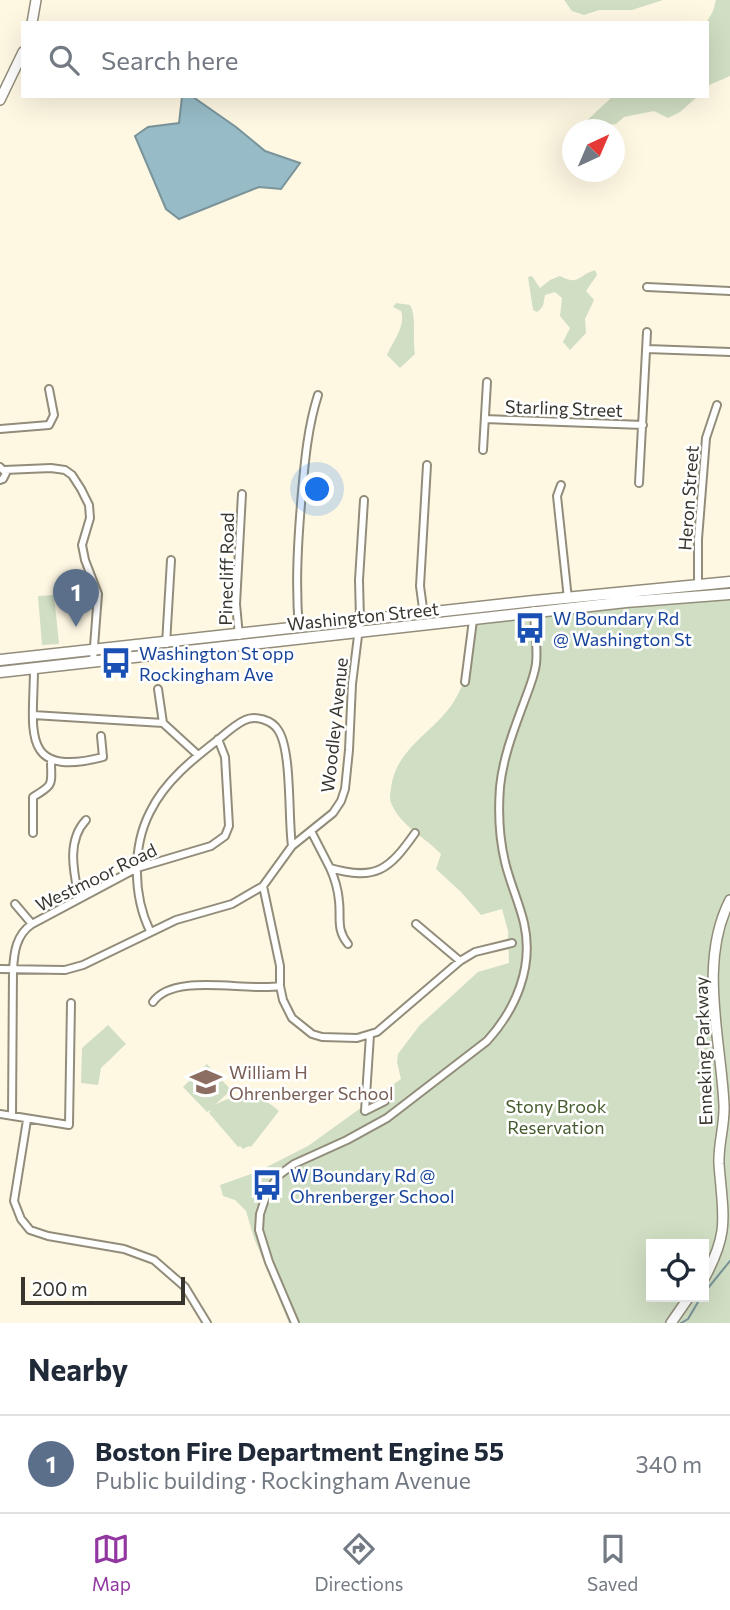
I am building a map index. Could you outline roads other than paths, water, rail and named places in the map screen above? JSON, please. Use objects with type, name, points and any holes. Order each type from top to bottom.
[{"type":"main road","points":[[32,21],[36,0]]},
{"type":"main road","points":[[0,100],[21,56]]},
{"type":"main road","name":"Washington Street","points":[[0,672],[240,645],[360,620],[473,620],[534,614],[698,590],[730,582]]},
{"type":"main road","name":"Washington Street","points":[[0,660],[239,633],[358,631],[534,601],[698,590],[730,594]]},
{"type":"main road","name":"Enneking Parkway","points":[[709,1273],[721,1258],[728,1233],[726,1200],[719,1163],[724,1109],[714,995],[719,924],[730,900]]},
{"type":"main road","points":[[671,1323],[686,1302]]},
{"type":"street","points":[[647,287],[730,291]]},
{"type":"street","points":[[639,483],[647,332]]},
{"type":"street","points":[[647,348],[730,352]]},
{"type":"street","points":[[483,450],[487,382]]},
{"type":"street","points":[[0,429],[49,425],[54,415],[50,389]]},
{"type":"street","points":[[300,632],[296,590],[300,509],[307,441],[318,394]]},
{"type":"street","name":"Heron Street","points":[[698,590],[698,539],[706,438],[717,405]]},
{"type":"street","name":"Starling Street","points":[[485,419],[643,425]]},
{"type":"street","points":[[424,620],[420,586],[427,465]]},
{"type":"street","points":[[0,481],[5,476],[2,468],[51,468],[65,470],[72,475],[81,489],[89,505],[90,518],[82,545],[97,594],[93,660]]},
{"type":"street","points":[[561,485],[557,496],[568,599]]},
{"type":"street","name":"Pinecliff Road","points":[[240,645],[236,604],[242,494]]},
{"type":"street","name":"Woodley Avenue","points":[[0,969],[65,970],[83,965],[176,920],[232,904],[263,886],[292,846],[333,813],[345,789],[360,620],[359,580],[364,500]]},
{"type":"street","points":[[167,652],[171,560]]},
{"type":"street","points":[[295,1323],[269,1262],[260,1230],[260,1214],[267,1193],[279,1175],[294,1164],[348,1140],[387,1118],[487,1041],[512,1007],[522,982],[527,953],[524,923],[505,864],[500,840],[499,806],[504,762],[536,662],[534,601]]},
{"type":"street","points":[[465,682],[473,620]]},
{"type":"street","points":[[34,668],[32,731],[35,742],[51,760],[63,763],[103,757],[102,736]]},
{"type":"street","points":[[158,689],[163,723]]},
{"type":"street","points":[[33,715],[163,723],[198,755]]},
{"type":"street","points":[[150,931],[143,917],[138,894],[137,869],[141,838],[149,813],[174,778],[198,755],[247,719],[260,718],[273,724],[279,730],[283,741],[292,846]]},
{"type":"street","name":"Westmoor Road","points":[[12,1116],[13,970],[15,948],[25,929],[137,869],[158,860],[211,846],[226,836],[229,826],[225,757],[218,739]]},
{"type":"street","points":[[33,833],[33,797],[47,791],[50,785],[51,760]]},
{"type":"street","points":[[79,899],[73,864],[79,829],[86,820]]},
{"type":"street","points":[[311,831],[336,882],[340,934],[348,944]]},
{"type":"street","points":[[330,868],[349,873],[367,874],[380,871],[393,862],[415,832]]},
{"type":"street","points":[[263,886],[280,966],[283,1000],[292,1018],[312,1034],[341,1038],[370,1035],[392,1021],[460,961],[475,952],[512,943]]},
{"type":"street","points":[[15,904],[32,924]]},
{"type":"street","points":[[416,924],[460,961]]},
{"type":"street","points":[[153,1002],[158,995],[183,986],[265,989],[280,986]]},
{"type":"street","points":[[0,1114],[69,1125],[71,1003]]},
{"type":"street","points":[[370,1035],[365,1111],[385,1101]]},
{"type":"street","points":[[27,1120],[15,1201],[26,1226],[48,1236],[124,1249],[154,1260],[185,1287],[207,1323]]},
{"type":"water","points":[[182,98],[194,98],[265,151],[300,163],[281,189],[259,187],[179,219],[166,209],[135,136],[148,127],[179,123]]},
{"type":"waterway","points":[[709,1287],[730,1261]]},
{"type":"waterway","points":[[681,1323],[688,1319],[698,1302]]},
{"type":"place","name":"Boston Fire Department Engine 55","points":[[76,627]]},
{"type":"place","name":"W Boundary Rd @ Washington St","points":[[530,628]]},
{"type":"place","name":"Washington St opp Rockingham Ave","points":[[116,663]]},
{"type":"place","name":"William H Ohrenberger School","points":[[206,1082]]},
{"type":"place","name":"W Boundary Rd @ Ohrenberger School","points":[[267,1185]]},
{"type":"park label","name":"Stony Brook Reservation","points":[[556,1116]]}]
